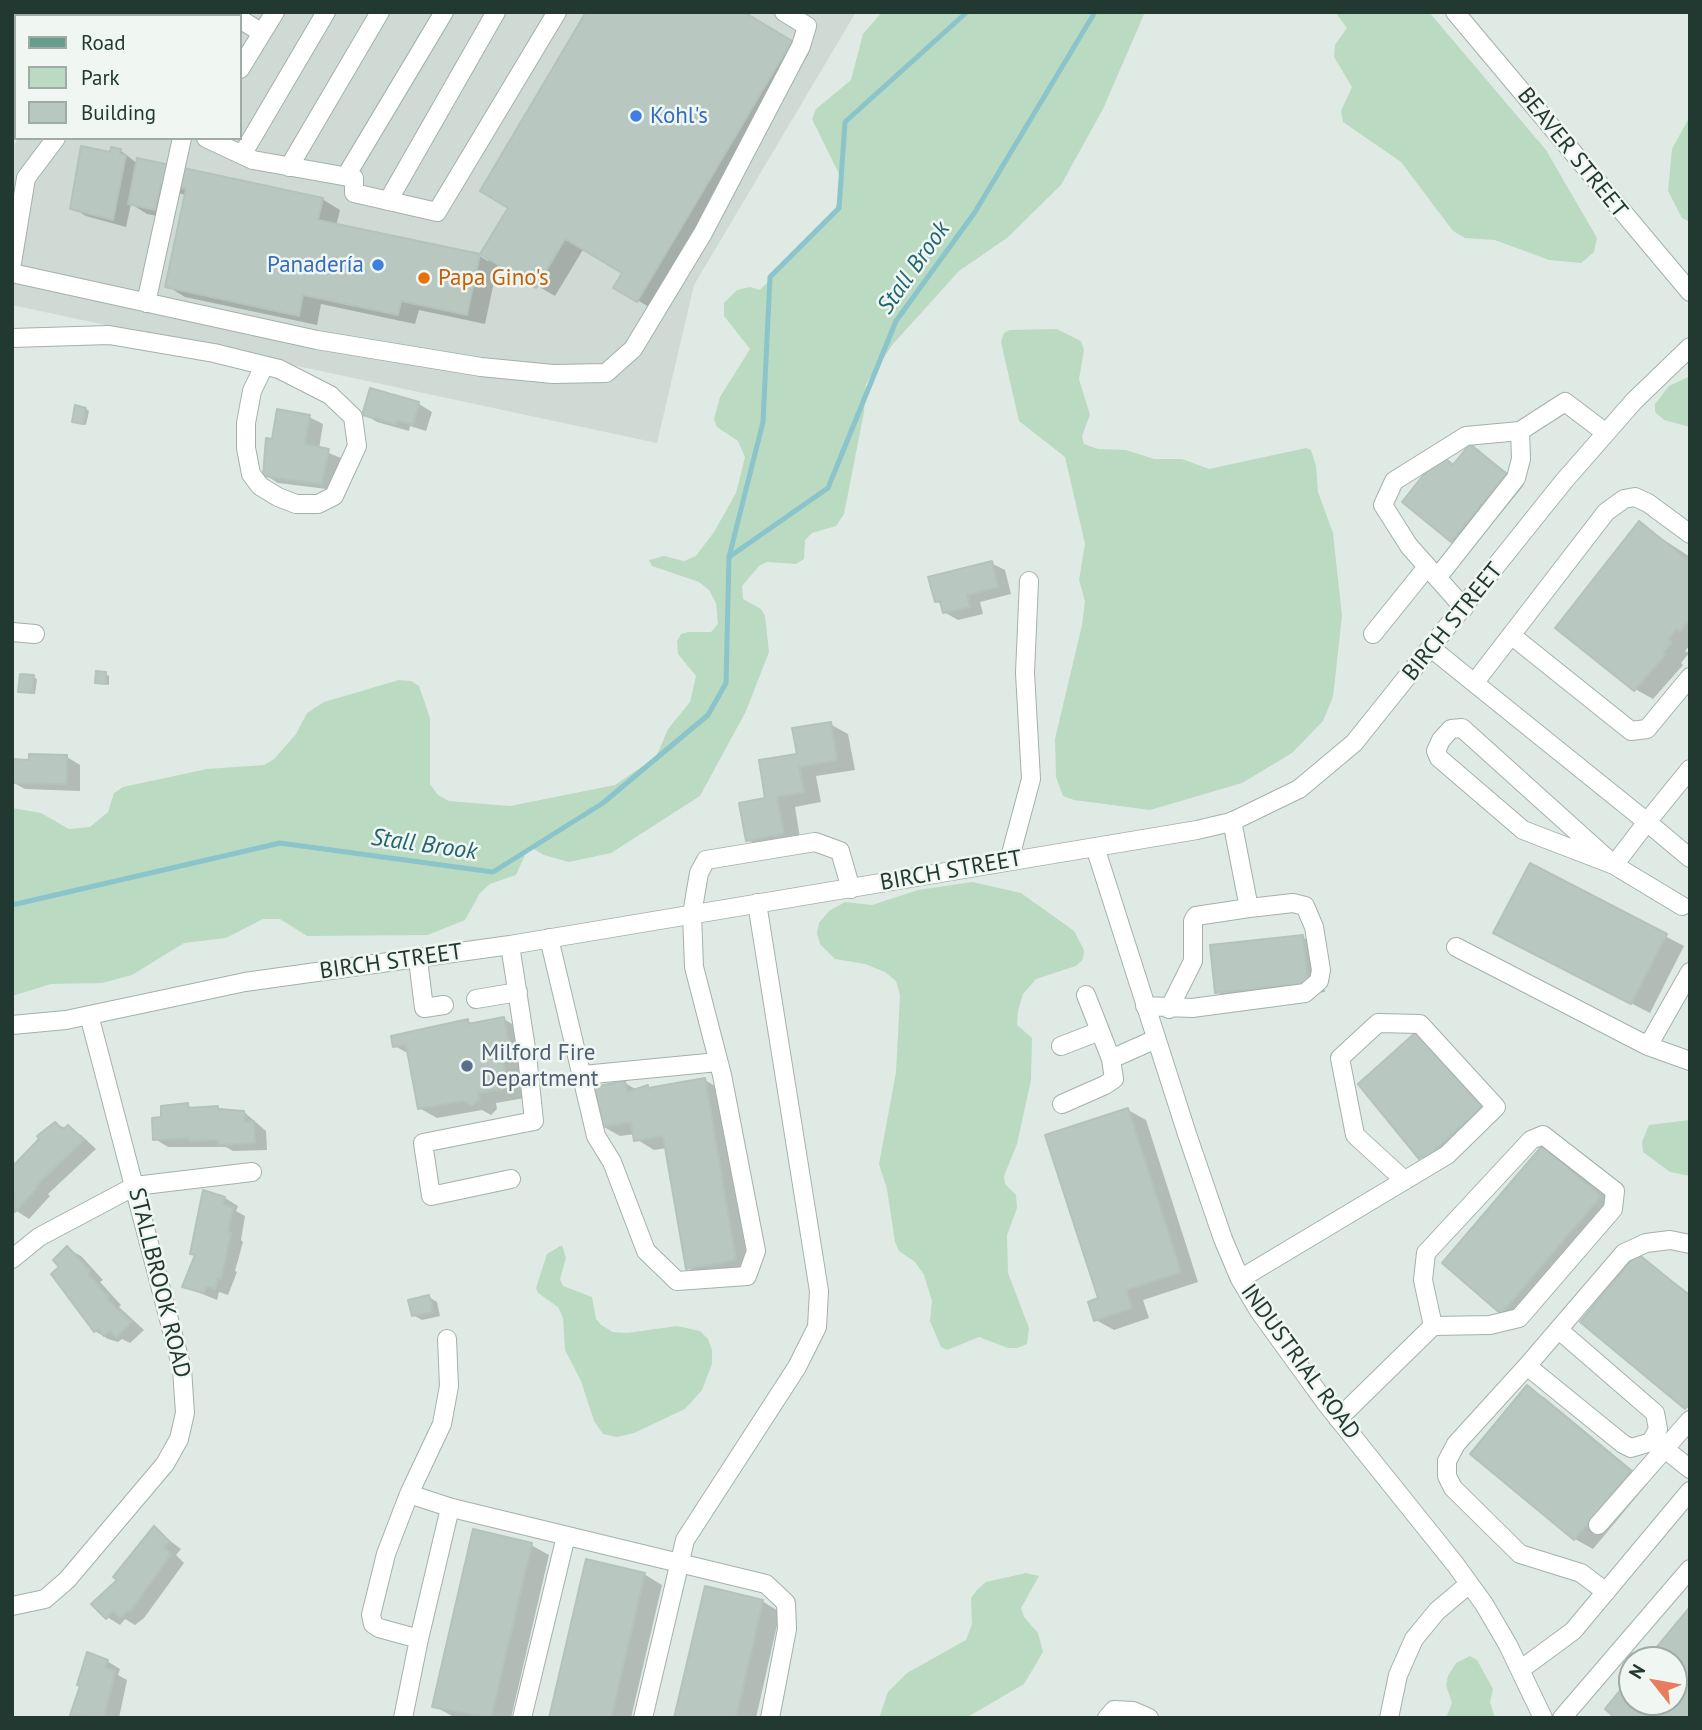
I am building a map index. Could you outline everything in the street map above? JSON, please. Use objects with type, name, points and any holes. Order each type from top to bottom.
[{"type":"street","points":[[242,66],[275,12]]},
{"type":"street","points":[[242,155],[326,12]]},
{"type":"street","points":[[289,167],[380,12]]},
{"type":"street","points":[[346,176],[444,12]]},
{"type":"street","points":[[388,201],[496,12]]},
{"type":"street","points":[[210,140],[242,155],[289,167],[354,178],[354,193],[438,212],[557,12]]},
{"type":"street","points":[[12,273],[317,340],[481,368],[553,374],[606,373],[633,349],[704,233],[801,46],[807,26],[784,12]]},
{"type":"street","name":"BEAVER STREET","points":[[1455,12],[1690,292]]},
{"type":"street","points":[[242,20],[262,33]]},
{"type":"street","points":[[12,263],[26,178],[54,140]]},
{"type":"street","points":[[146,303],[182,140]]},
{"type":"street","points":[[12,338],[109,335],[214,353],[279,369],[330,395],[353,417],[357,446],[334,496],[318,504],[296,504],[278,497],[260,486],[251,474],[246,448],[246,423],[252,391],[264,366]]},
{"type":"street","name":"BIRCH STREET","points":[[12,1025],[89,1015],[245,982],[418,960],[851,889],[1232,821],[1298,789],[1335,761],[1372,724],[1564,481],[1633,401],[1690,347]]},
{"type":"street","points":[[1464,608],[1409,546],[1383,505],[1394,481],[1466,436],[1520,431],[1564,402],[1606,433]]},
{"type":"street","points":[[1373,634],[1516,478],[1521,459],[1520,431]]},
{"type":"street","points":[[1475,682],[1606,512],[1624,499],[1635,497],[1648,503],[1690,534]]},
{"type":"street","points":[[1009,861],[1031,779],[1025,673],[1029,581]]},
{"type":"street","points":[[12,632],[35,634]]},
{"type":"street","points":[[1511,635],[1631,731],[1647,729],[1690,677]]},
{"type":"street","points":[[1431,648],[1690,859]]},
{"type":"street","points":[[1614,865],[1462,728],[1451,729],[1438,744],[1439,758],[1523,830],[1614,865],[1682,906]]},
{"type":"street","points":[[1614,865],[1690,769]]},
{"type":"street","points":[[1232,821],[1249,908]]},
{"type":"street","points":[[548,938],[596,1136],[612,1162],[646,1251],[677,1281],[747,1276],[756,1251],[718,1062],[694,967],[692,914],[699,873],[706,860],[815,842],[839,851],[851,889]]},
{"type":"street","name":"INDUSTRIAL ROAD","points":[[1095,846],[1156,1039],[1223,1239],[1240,1279],[1259,1311],[1338,1419],[1469,1584],[1520,1670],[1543,1718]]},
{"type":"street","points":[[643,1718],[685,1539],[694,1521],[797,1367],[817,1327],[819,1291],[757,903]]},
{"type":"street","points":[[1145,1006],[1169,1009],[1305,993],[1319,981],[1321,970],[1314,927],[1305,906],[1293,903],[1196,916],[1193,921],[1194,961],[1169,1009]]},
{"type":"street","points":[[510,945],[534,1121],[423,1143],[431,1196],[511,1179]]},
{"type":"street","points":[[1456,947],[1648,1046],[1690,1060]]},
{"type":"street","points":[[418,960],[424,1007],[444,1005]]},
{"type":"street","points":[[1648,1046],[1690,972]]},
{"type":"street","points":[[476,999],[518,992]]},
{"type":"street","points":[[1062,1104],[1114,1079],[1111,1059],[1086,995]]},
{"type":"street","name":"STALLBROOK ROAD","points":[[12,1606],[45,1599],[67,1580],[164,1464],[179,1439],[186,1394],[182,1369],[89,1015]]},
{"type":"street","points":[[1240,1279],[1447,1156],[1496,1107],[1420,1024],[1378,1023],[1340,1058],[1354,1135],[1404,1180]]},
{"type":"street","points":[[1062,1045],[1100,1031]]},
{"type":"street","points":[[1111,1059],[1156,1039]]},
{"type":"street","points":[[583,1075],[718,1062]]},
{"type":"street","points":[[1338,1419],[1433,1326],[1490,1325],[1518,1318],[1613,1209],[1615,1191],[1543,1135],[1531,1140],[1426,1253],[1423,1280],[1433,1326]]},
{"type":"street","points":[[12,1259],[39,1237],[135,1186],[252,1172]]},
{"type":"street","points":[[1606,1592],[1581,1573],[1520,1554],[1452,1488],[1447,1476],[1447,1461],[1456,1444],[1624,1253],[1646,1243],[1670,1240],[1690,1244]]},
{"type":"street","points":[[1559,1330],[1656,1413],[1660,1444],[1690,1469]]},
{"type":"street","points":[[419,1639],[379,1628],[373,1624],[372,1615],[386,1554],[409,1494],[442,1424],[449,1386],[447,1339]]},
{"type":"street","points":[[1527,1366],[1623,1444],[1637,1447],[1660,1444]]},
{"type":"street","points":[[1598,1525],[1660,1444],[1690,1420]]},
{"type":"street","points":[[1520,1670],[1573,1631],[1690,1491]]},
{"type":"street","points":[[409,1494],[450,1508],[766,1584],[786,1603],[787,1629],[770,1718]]},
{"type":"street","points":[[403,1718],[450,1508]]},
{"type":"street","points":[[522,1718],[566,1536]]},
{"type":"street","points":[[1562,1718],[1690,1569]]},
{"type":"street","points":[[1389,1718],[1398,1675],[1414,1639],[1437,1611],[1469,1584]]},
{"type":"street","points":[[1107,1718],[1114,1710],[1133,1711],[1149,1718]]},
{"type":"shaded area","points":[[856,12],[694,285],[657,443],[12,305],[12,147],[17,140],[242,140],[242,14],[120,14]]},
{"type":"green space","points":[[12,12],[59,12],[14,14],[12,70]]},
{"type":"green space","points":[[882,12],[1145,12],[1103,109],[1061,185],[1007,238],[959,271],[893,344],[866,384],[864,412],[844,514],[836,526],[812,533],[805,540],[804,559],[796,564],[767,562],[759,566],[742,586],[743,599],[761,609],[765,616],[769,652],[746,711],[700,796],[611,853],[569,862],[544,855],[529,846],[516,875],[490,884],[480,893],[465,920],[428,935],[307,936],[280,919],[263,919],[226,938],[184,943],[132,975],[102,983],[51,984],[12,996],[12,808],[41,813],[69,829],[90,827],[108,812],[114,793],[123,787],[207,769],[264,765],[274,759],[296,734],[307,713],[324,702],[399,680],[411,681],[419,686],[430,718],[430,784],[438,795],[449,801],[510,806],[615,785],[656,757],[668,729],[690,702],[696,676],[678,654],[677,641],[681,634],[711,632],[718,624],[716,603],[709,590],[699,582],[652,566],[649,560],[664,556],[684,561],[696,556],[714,532],[736,493],[745,457],[738,441],[717,427],[714,419],[720,397],[750,349],[724,316],[724,303],[737,290],[750,287],[760,290],[833,216],[843,182],[812,119],[816,109],[851,80],[863,34]]},
{"type":"green space","points":[[1335,12],[1429,12],[1546,150],[1597,238],[1594,252],[1581,263],[1549,260],[1495,240],[1465,238],[1453,231],[1401,162],[1343,122],[1341,111],[1352,87],[1334,57],[1335,45],[1347,28]]},
{"type":"green space","points":[[1690,116],[1690,222],[1682,218],[1668,191],[1672,149]]},
{"type":"green space","points":[[1057,329],[1081,341],[1084,350],[1079,379],[1090,415],[1082,436],[1084,444],[1098,449],[1126,450],[1154,459],[1182,459],[1209,469],[1306,448],[1311,450],[1316,466],[1318,492],[1333,533],[1342,616],[1333,697],[1323,721],[1292,753],[1242,783],[1150,810],[1074,800],[1063,796],[1056,777],[1055,739],[1082,625],[1085,601],[1079,580],[1085,544],[1065,457],[1019,421],[1001,342],[1004,333],[1010,330]]},
{"type":"green space","points":[[1690,376],[1690,427],[1664,420],[1655,412],[1655,404],[1669,386]]},
{"type":"green space","points":[[972,882],[1021,893],[1074,931],[1084,950],[1083,959],[1076,966],[1036,979],[1023,994],[1018,1011],[1017,1025],[1032,1038],[1031,1080],[1017,1144],[1004,1176],[1005,1184],[1016,1195],[1017,1208],[1007,1235],[1008,1273],[1029,1328],[1027,1344],[1008,1348],[979,1337],[947,1350],[941,1347],[930,1321],[932,1301],[924,1275],[915,1262],[899,1251],[895,1242],[887,1189],[879,1164],[896,1072],[900,995],[896,981],[885,972],[865,964],[835,959],[820,944],[817,933],[819,923],[829,911],[845,902],[872,905],[918,890]]},
{"type":"green space","points":[[1690,1120],[1690,1176],[1670,1172],[1643,1152],[1642,1142],[1649,1125]]},
{"type":"green space","points":[[562,1245],[566,1258],[560,1279],[563,1286],[592,1297],[596,1319],[601,1325],[613,1332],[627,1333],[677,1326],[700,1331],[708,1339],[712,1350],[712,1364],[702,1390],[685,1409],[634,1433],[617,1437],[603,1434],[594,1421],[581,1381],[565,1350],[563,1318],[558,1307],[538,1293],[536,1288],[547,1254]]},
{"type":"green space","points":[[1026,1573],[1039,1576],[1021,1608],[1024,1617],[1038,1633],[1043,1652],[1024,1684],[966,1718],[879,1718],[888,1692],[907,1673],[966,1640],[972,1624],[971,1598],[976,1591],[986,1582]]},
{"type":"green space","points":[[1470,1656],[1477,1660],[1493,1689],[1490,1702],[1495,1718],[1446,1718],[1452,1703],[1446,1685],[1448,1676],[1456,1663]]},
{"type":"building","name":"Kohl's","points":[[586,12],[744,12],[792,41],[637,302],[613,288],[622,273],[565,239],[536,288],[480,254],[508,208],[480,191]]},
{"type":"building","points":[[81,146],[110,152],[111,147],[121,149],[120,154],[126,155],[113,220],[70,209]]},
{"type":"building","points":[[137,158],[323,198],[318,220],[480,254],[467,315],[401,301],[398,315],[303,295],[299,316],[165,287],[186,189],[161,184],[155,210],[128,204]]},
{"type":"building","points":[[370,388],[419,402],[413,425],[397,420],[396,424],[362,415]]},
{"type":"building","points":[[75,405],[86,408],[83,424],[72,422]]},
{"type":"building","points":[[277,409],[310,415],[305,444],[329,449],[322,484],[263,476],[266,438],[272,439]]},
{"type":"building","points":[[1470,444],[1507,474],[1451,542],[1402,502],[1440,454],[1453,465]]},
{"type":"building","points":[[1639,521],[1686,559],[1690,554],[1690,624],[1687,623],[1680,632],[1676,629],[1668,639],[1672,642],[1664,652],[1666,654],[1634,691],[1555,628]]},
{"type":"building","points":[[992,561],[998,587],[967,595],[970,607],[943,613],[940,601],[935,602],[928,577]]},
{"type":"building","points":[[96,671],[106,672],[106,684],[95,683]]},
{"type":"building","points":[[20,674],[34,675],[32,693],[18,692]]},
{"type":"building","points":[[831,722],[837,760],[799,767],[804,792],[777,797],[784,834],[746,841],[739,803],[765,798],[759,760],[797,754],[792,728]]},
{"type":"building","points":[[29,754],[67,755],[67,784],[12,783],[12,759],[29,760]]},
{"type":"building","points":[[1530,863],[1667,934],[1631,1004],[1493,933]]},
{"type":"building","points":[[1303,935],[1308,983],[1215,993],[1210,945]]},
{"type":"building","points":[[504,1017],[509,1043],[500,1045],[508,1088],[478,1093],[480,1099],[472,1106],[463,1101],[418,1109],[406,1045],[393,1047],[391,1036],[468,1019],[468,1024]]},
{"type":"building","points":[[1416,1032],[1482,1107],[1425,1159],[1422,1156],[1419,1159],[1358,1084]]},
{"type":"building","points":[[705,1078],[736,1260],[686,1269],[663,1136],[634,1141],[631,1122],[600,1127],[593,1087],[625,1081],[627,1092],[648,1085],[648,1088]]},
{"type":"building","points":[[188,1103],[188,1108],[218,1106],[218,1109],[244,1111],[245,1122],[254,1121],[255,1143],[218,1145],[218,1140],[153,1140],[152,1118],[161,1117],[161,1106]]},
{"type":"building","points":[[1128,1108],[1181,1272],[1126,1290],[1132,1308],[1094,1321],[1088,1302],[1098,1298],[1045,1135]]},
{"type":"building","points":[[55,1122],[63,1130],[68,1125],[84,1140],[36,1186],[15,1212],[12,1167],[39,1139],[37,1136]]},
{"type":"building","points":[[1542,1146],[1601,1196],[1501,1314],[1442,1263]]},
{"type":"building","points":[[203,1190],[225,1197],[223,1204],[233,1207],[228,1232],[231,1233],[221,1279],[218,1278],[215,1289],[206,1286],[204,1293],[182,1287],[195,1255],[190,1254]]},
{"type":"building","points":[[67,1246],[91,1272],[88,1274],[109,1297],[107,1299],[132,1322],[116,1337],[110,1331],[104,1336],[98,1329],[94,1332],[51,1274],[59,1267],[53,1260]]},
{"type":"building","points":[[1637,1253],[1690,1296],[1690,1402],[1685,1409],[1580,1322]]},
{"type":"building","points":[[429,1295],[433,1312],[412,1316],[408,1300]]},
{"type":"building","points":[[1527,1385],[1631,1471],[1574,1540],[1470,1454]]},
{"type":"building","points":[[154,1526],[169,1541],[164,1547],[171,1554],[130,1612],[128,1610],[120,1618],[113,1611],[106,1619],[91,1604],[117,1580],[113,1577]]},
{"type":"building","points":[[473,1529],[532,1543],[491,1718],[432,1707]]},
{"type":"building","points":[[586,1559],[645,1573],[611,1718],[549,1718]]},
{"type":"building","points":[[705,1586],[763,1600],[736,1718],[674,1718]]},
{"type":"building","points":[[1690,1607],[1690,1718],[1615,1718],[1605,1709],[1618,1693],[1618,1716],[1688,1716],[1688,1646],[1658,1646]]},
{"type":"building","points":[[87,1652],[108,1660],[105,1667],[115,1671],[104,1718],[70,1715]]},
{"type":"waterway","name":"Stall Brook","points":[[12,905],[280,843],[493,872],[603,803],[708,715],[726,683],[729,557],[763,422],[770,277],[839,208],[845,122],[967,12]]},
{"type":"waterway","name":"Stall Brook","points":[[729,557],[828,488],[896,321],[975,212],[1095,12]]},
{"type":"place","name":"Kohl's","points":[[636,116]]},
{"type":"place","name":"Panadería","points":[[378,265]]},
{"type":"place","name":"Papa Gino's","points":[[424,278]]},
{"type":"place","name":"Milford Fire Department","points":[[467,1066]]}]
